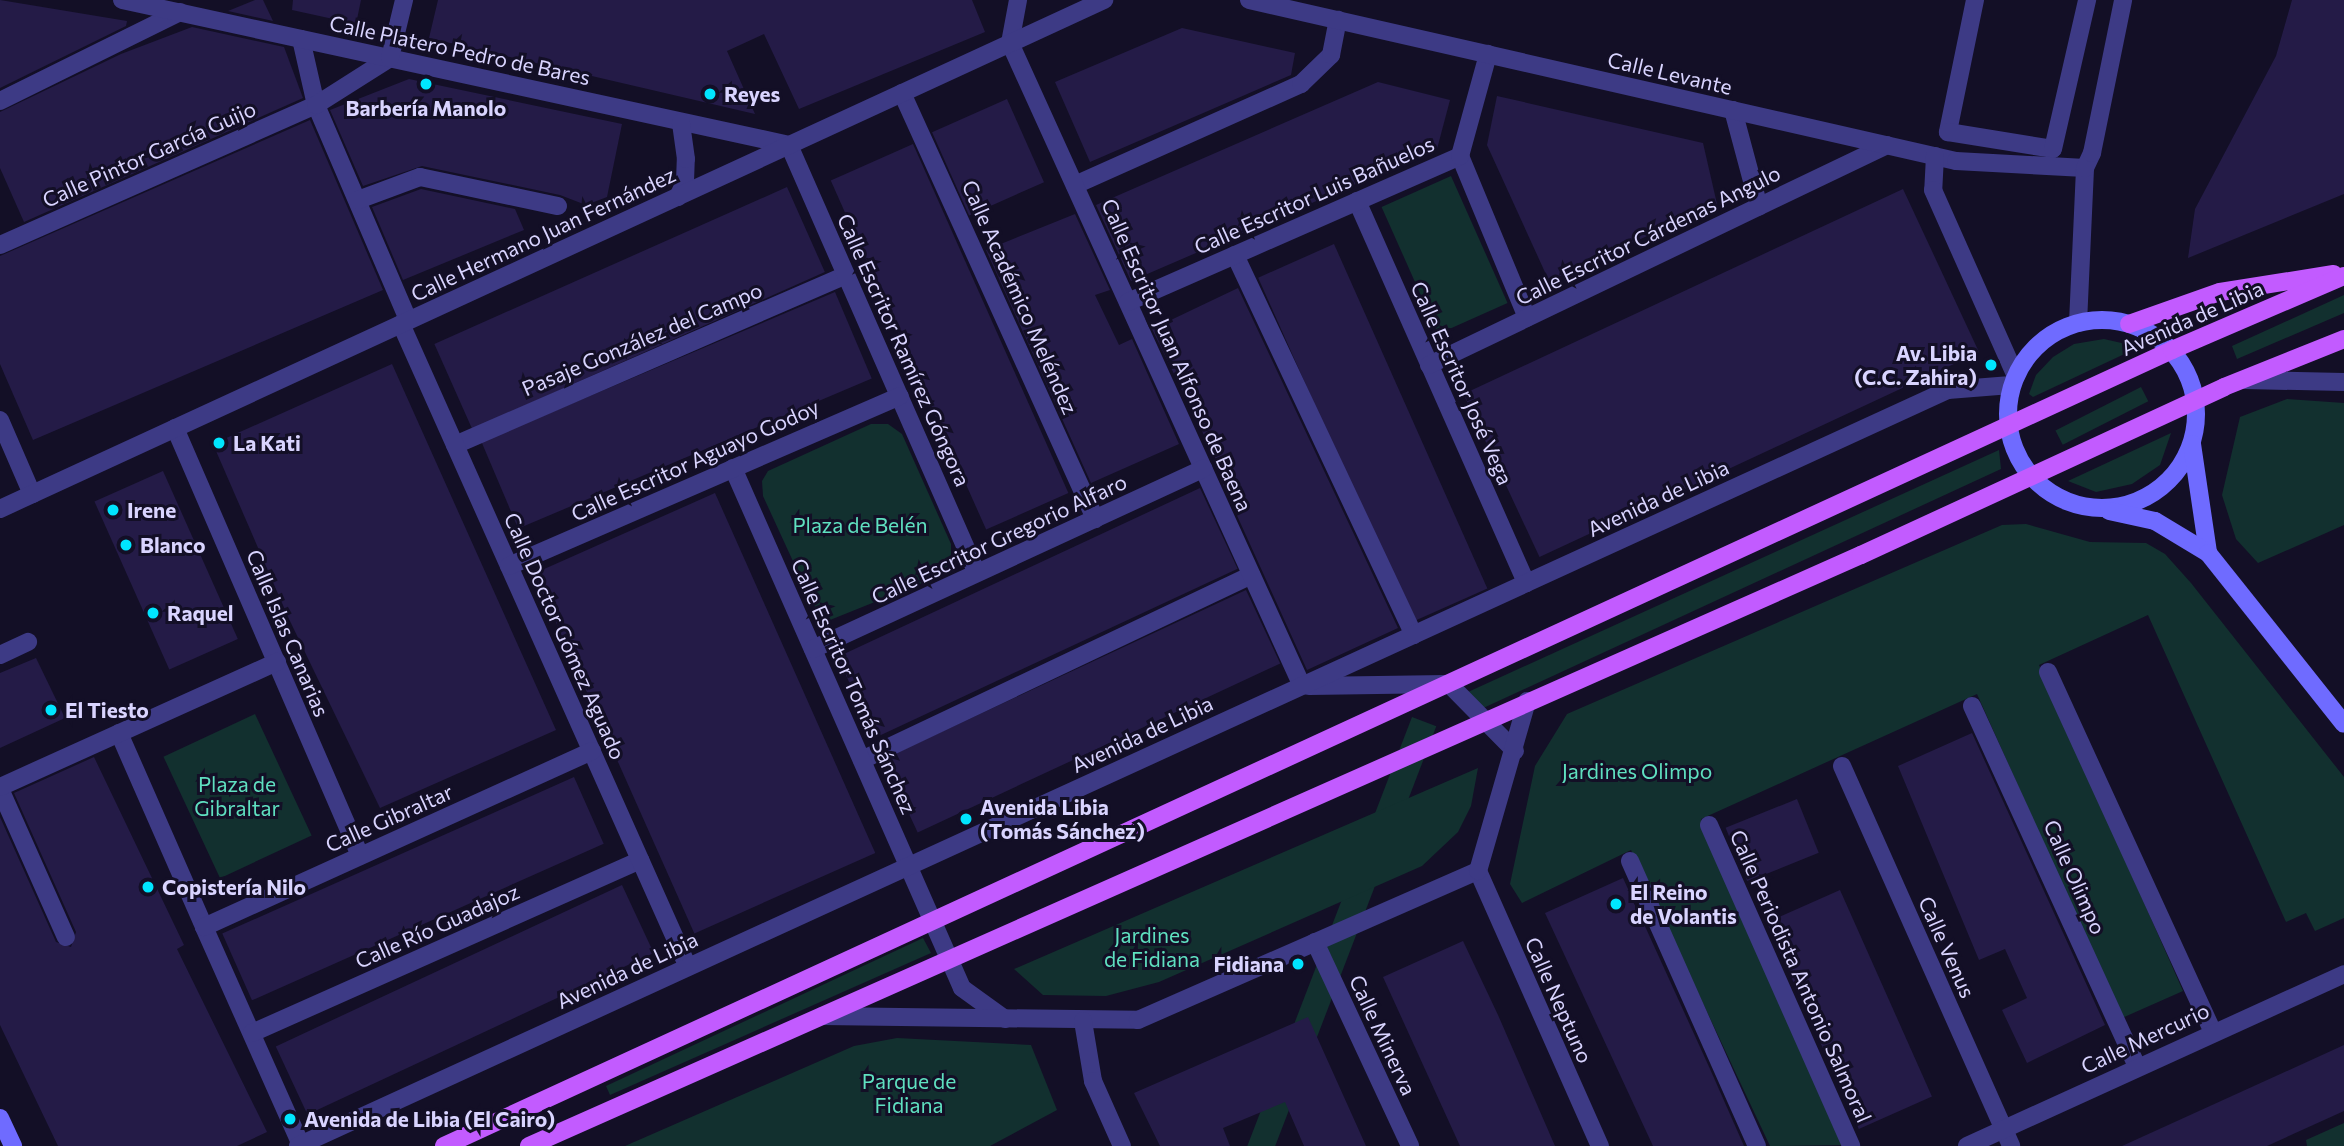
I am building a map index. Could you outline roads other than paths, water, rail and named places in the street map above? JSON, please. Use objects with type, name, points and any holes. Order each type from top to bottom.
[{"type":"main road","points":[[2344,274],[2220,292],[2129,324],[2078,323],[2036,346],[2013,380],[2009,427],[2017,455],[2033,478],[2058,497],[2088,507],[2155,521],[2208,553],[2344,724]]},
{"type":"main road","name":"Avenida de Libia","points":[[444,1146],[2172,350],[2344,274]]},
{"type":"main road","points":[[2129,324],[2172,350],[2186,372],[2195,401],[2192,444],[2208,553]]},
{"type":"main road","points":[[529,1146],[2033,478],[2241,380],[2344,339]]},
{"type":"main road","points":[[2088,507],[2115,507],[2141,500],[2164,486],[2192,444]]},
{"type":"main road","points":[[0,1118],[13,1146]]},
{"type":"street","name":"Calle Platero Pedro de Bares","points":[[122,0],[789,145]]},
{"type":"street","points":[[390,58],[404,0]]},
{"type":"street","points":[[1010,43],[1018,0]]},
{"type":"street","name":"Calle Hermano Juan Fernández","points":[[0,509],[1104,0]]},
{"type":"street","name":"Calle Levante","points":[[1249,0],[1934,156],[2085,168]]},
{"type":"street","points":[[1967,0],[1934,156],[1933,190],[2013,380]]},
{"type":"street","points":[[1975,0],[1948,132],[2053,149],[2087,0]]},
{"type":"street","points":[[2078,323],[2085,168],[2092,153],[2123,0]]},
{"type":"street","points":[[0,100],[180,12]]},
{"type":"street","points":[[1075,185],[1301,84],[1331,55],[1338,20]]},
{"type":"street","points":[[301,39],[316,105],[358,200],[405,322]]},
{"type":"street","name":"Calle Escritor Juan Alfonso de Baena","points":[[1010,43],[1302,686]]},
{"type":"street","name":"Calle Escritor Luis Bañuelos","points":[[1128,302],[1461,156],[1488,54]]},
{"type":"street","name":"Calle Pintor García Guijo","points":[[0,244],[316,105],[390,58]]},
{"type":"street","name":"Calle Académico Meléndez","points":[[902,93],[1095,519]]},
{"type":"street","points":[[1733,110],[1759,206]]},
{"type":"street","points":[[678,197],[685,181],[686,159],[681,122]]},
{"type":"street","name":"Calle Escritor Ramírez Góngora","points":[[789,145],[978,573]]},
{"type":"street","name":"Calle Escritor Cárdenas Angulo","points":[[1429,365],[1887,145]]},
{"type":"street","points":[[1461,156],[1527,318]]},
{"type":"street","points":[[358,200],[420,177],[558,206]]},
{"type":"street","name":"Calle Escritor José Vega","points":[[1357,201],[1526,583]]},
{"type":"street","points":[[1235,254],[1413,635]]},
{"type":"street","name":"Pasaje González del Campo","points":[[455,445],[846,275]]},
{"type":"street","name":"Calle Doctor Gómez Aguado","points":[[405,322],[455,445],[688,967]]},
{"type":"street","name":"Avenida de Libia","points":[[299,1145],[1948,390],[2013,380]]},
{"type":"street","points":[[2241,380],[2344,382]]},
{"type":"street","name":"Calle Escritor Aguayo Godoy","points":[[509,566],[900,396]]},
{"type":"street","points":[[0,420],[32,494]]},
{"type":"street","name":"Calle Islas Canarias","points":[[175,428],[360,856]]},
{"type":"street","name":"Calle Escritor Tomás Sánchez","points":[[733,468],[933,922]]},
{"type":"street","name":"Calle Escritor Gregorio Alfaro","points":[[813,649],[1203,469]]},
{"type":"street","points":[[862,760],[1251,575]]},
{"type":"street","points":[[0,655],[28,642]]},
{"type":"street","points":[[66,937],[0,788],[277,662]]},
{"type":"street","points":[[2048,672],[2213,1032]]},
{"type":"street","points":[[1302,686],[1449,684],[1483,723],[1516,751]]},
{"type":"street","points":[[822,1016],[1138,1020],[1478,871],[1516,751],[1527,701]]},
{"type":"street","name":"Calle Olimpo","points":[[1972,706],[2137,1067]]},
{"type":"street","points":[[119,733],[299,1145]]},
{"type":"street","name":"Calle Gibraltar","points":[[204,927],[592,751]]},
{"type":"street","name":"Calle Venus","points":[[1842,766],[2011,1146]]},
{"type":"street","name":"Calle Periodista Antonio Salmoral","points":[[1709,825],[1851,1146]]},
{"type":"street","name":"Calle Río Guadajoz","points":[[252,1033],[640,860]]},
{"type":"street","points":[[1630,861],[1757,1146]]},
{"type":"street","name":"Calle Neptuno","points":[[1478,871],[1601,1146]]},
{"type":"street","points":[[933,922],[962,988],[1006,1019]]},
{"type":"street","name":"Calle Minerva","points":[[1314,942],[1410,1146]]},
{"type":"street","name":"Calle Mercurio","points":[[1967,1146],[2213,1032],[2344,975]]},
{"type":"street","points":[[1083,1021],[1093,1081],[1122,1146]]},
{"type":"place","name":"Barbería Manolo","points":[[426,84]]},
{"type":"place","name":"Reyes","points":[[710,94]]},
{"type":"place","name":"Av. Libia (C.C. Zahira)","points":[[1991,365]]},
{"type":"place","name":"La Kati","points":[[219,443]]},
{"type":"place","name":"Irene","points":[[113,510]]},
{"type":"place","name":"Blanco","points":[[126,545]]},
{"type":"place","name":"Raquel","points":[[153,613]]},
{"type":"place","name":"El Tiesto","points":[[51,710]]},
{"type":"place","name":"Avenida Libia (Tomás Sánchez)","points":[[966,819]]},
{"type":"place","name":"Copistería Nilo","points":[[148,887]]},
{"type":"place","name":"El Reino de Volantis","points":[[1616,904]]},
{"type":"place","name":"Fidiana","points":[[1298,964]]},
{"type":"place","name":"Avenida de Libia (El Cairo)","points":[[290,1119]]},
{"type":"park label","name":"Plaza de Belén","points":[[860,525]]},
{"type":"park label","name":"Jardines Olimpo","points":[[1637,771]]},
{"type":"park label","name":"Plaza de Gibraltar","points":[[237,796]]},
{"type":"park label","name":"Jardines de Fidiana","points":[[1152,947]]},
{"type":"park label","name":"Parque de Fidiana","points":[[909,1093]]}]
